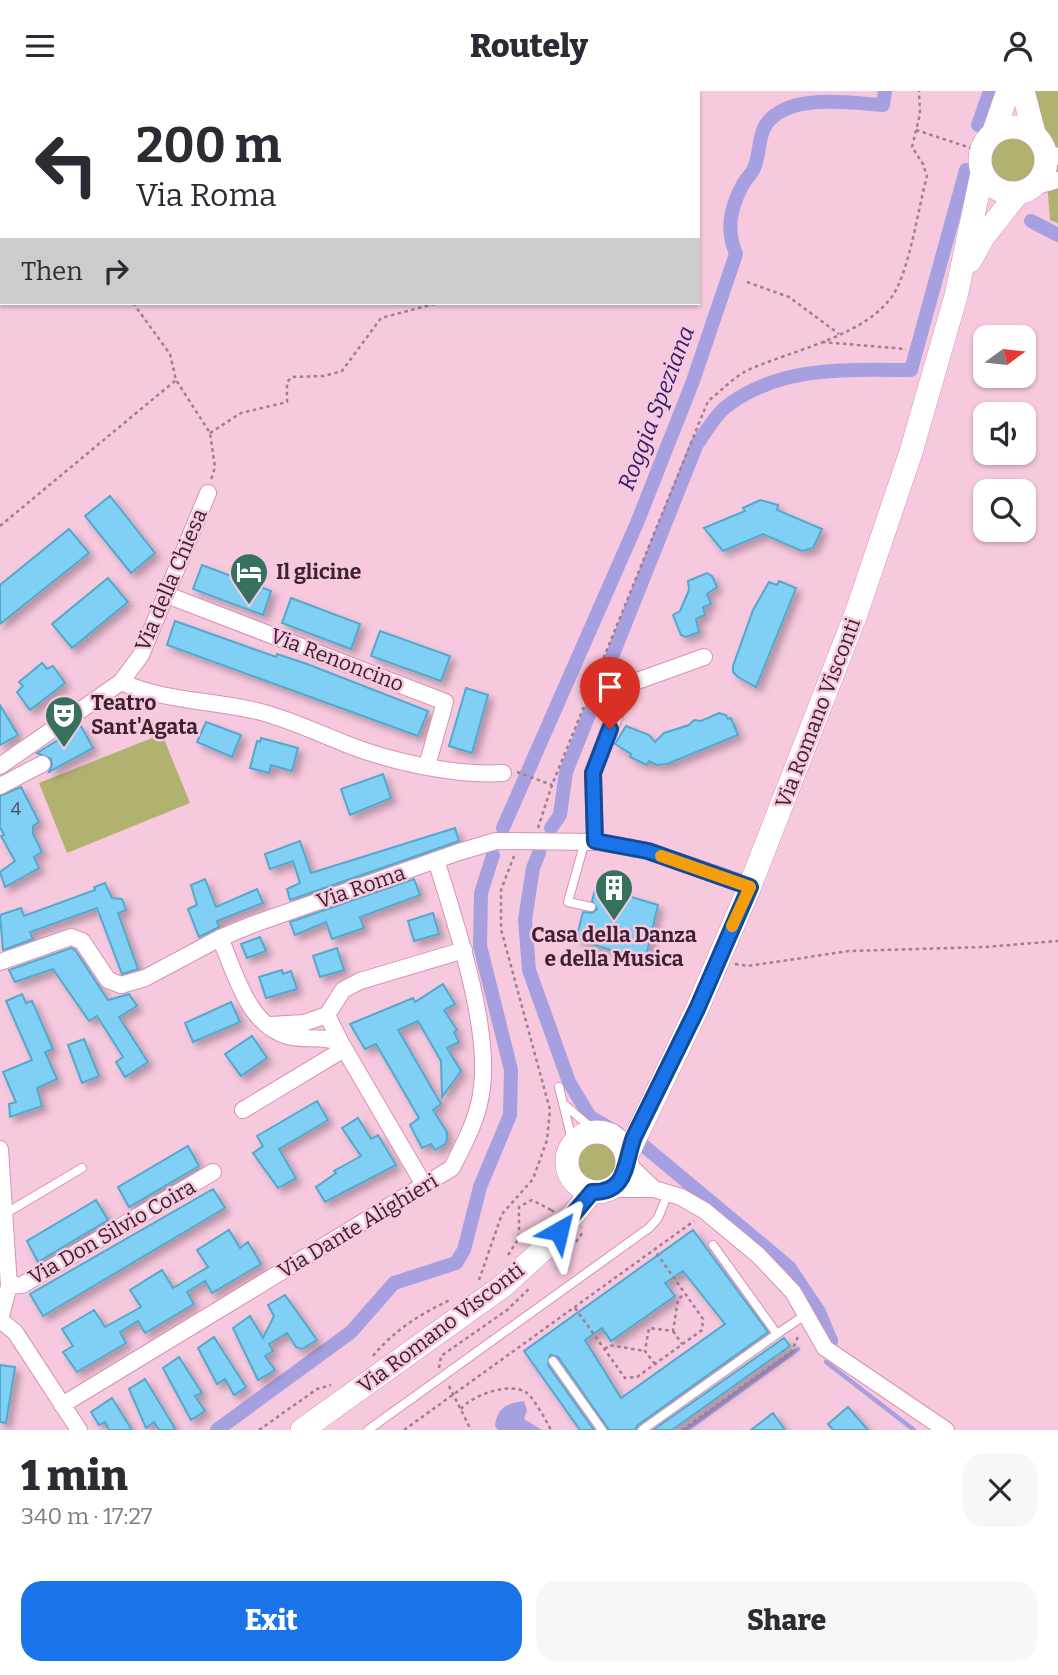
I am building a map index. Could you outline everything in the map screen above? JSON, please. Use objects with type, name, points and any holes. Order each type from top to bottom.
[{"type":"street","points":[[1008,91],[981,162],[996,189],[1025,190],[1058,180]]},
{"type":"street","points":[[1023,91],[1045,147],[1045,170],[1025,190]]},
{"type":"street","points":[[994,131],[1014,126],[1045,147]]},
{"type":"street","name":"Via Romano Visconti","points":[[302,1430],[503,1286],[548,1245],[592,1187],[620,1182],[644,1116],[750,887],[856,614],[911,452],[956,296],[981,162]]},
{"type":"street","name":"Via Romano Visconti","points":[[956,296],[984,236],[1025,190]]},
{"type":"street","name":"Via della Chiesa","points":[[0,766],[121,682],[141,655],[208,493]]},
{"type":"street","name":"Via Renoncino","points":[[167,595],[445,702],[427,766]]},
{"type":"street","points":[[590,841],[593,773],[626,685],[704,657]]},
{"type":"street","points":[[121,682],[149,694],[260,712],[324,733],[347,745],[427,766],[469,775],[503,773]]},
{"type":"street","points":[[0,786],[42,764]]},
{"type":"street","name":"Via Roma","points":[[2,961],[71,937],[82,941],[108,980],[121,985],[145,978],[220,938],[496,841],[590,841],[648,851],[750,887]]},
{"type":"street","name":"Via Dante Alighieri","points":[[62,1405],[452,1168],[476,1115],[482,1087],[483,1059],[464,950],[436,860]]},
{"type":"street","points":[[220,938],[259,1020],[285,1035],[304,1039],[320,1036],[342,1046]]},
{"type":"street","points":[[270,1025],[304,1023],[327,1015],[343,990],[360,982],[464,950]]},
{"type":"street","points":[[327,1015],[342,1046],[424,1185]]},
{"type":"street","points":[[243,1109],[342,1046]]},
{"type":"street","points":[[573,1144],[586,1133],[601,1132],[644,1116]]},
{"type":"street","points":[[601,1132],[616,1138],[627,1160],[661,1191],[705,1211],[758,1255],[793,1291],[825,1348],[946,1430]]},
{"type":"street","name":"Via Romano Visconti","points":[[573,1144],[567,1158],[592,1187]]},
{"type":"street","name":"Via Don Silvio Coira","points":[[0,1149],[9,1286],[0,1319]]},
{"type":"street","name":"Via Don Silvio Coira","points":[[9,1286],[22,1285],[213,1172]]},
{"type":"street","points":[[592,1187],[661,1191]]},
{"type":"street","points":[[0,1319],[15,1332],[79,1430]]},
{"type":"lane","points":[[590,841],[568,902],[591,907]]},
{"type":"lane","points":[[559,1087],[566,1106],[573,1144]]},
{"type":"lane","points":[[566,1106],[601,1132]]},
{"type":"lane","points":[[4,1215],[82,1168]]},
{"type":"lane","points":[[368,1430],[649,1228],[658,1218],[661,1191]]},
{"type":"lane","points":[[713,1245],[776,1334]]},
{"type":"lane","points":[[642,1430],[776,1334],[806,1317]]},
{"type":"lane","points":[[553,1361],[602,1430]]},
{"type":"path","points":[[527,841],[536,834],[552,785],[708,401],[744,372],[839,334],[867,319],[885,305],[898,286],[927,176],[912,147],[919,91]]},
{"type":"path","points":[[916,130],[981,162]]},
{"type":"path","points":[[747,282],[789,297],[839,334]]},
{"type":"path","points":[[134,305],[170,354],[176,380],[210,433],[215,467],[208,493]]},
{"type":"path","points":[[210,433],[241,413],[287,402],[287,382],[292,377],[324,376],[342,371],[381,318],[430,305]]},
{"type":"path","points":[[821,341],[906,349]]},
{"type":"path","points":[[0,526],[176,380]]},
{"type":"path","points":[[522,772],[552,785]]},
{"type":"path","points":[[718,961],[748,966],[849,951],[985,947],[1058,941]]},
{"type":"path","points":[[506,1258],[519,1238],[519,1207],[532,1200],[568,1218]]},
{"type":"path","points":[[575,1308],[625,1378],[637,1377],[682,1345],[702,1330],[703,1319],[654,1250]]},
{"type":"path","points":[[476,1287],[488,1279]]},
{"type":"path","points":[[682,1345],[673,1331],[678,1299],[685,1294]]},
{"type":"path","points":[[682,1430],[792,1351],[800,1325],[806,1317]]},
{"type":"path","points":[[645,1351],[649,1328],[673,1331]]},
{"type":"path","points":[[604,1349],[609,1345],[645,1351],[655,1364]]},
{"type":"path","points":[[461,1409],[487,1393],[523,1390],[531,1395],[551,1430]]},
{"type":"path","points":[[404,1430],[455,1394],[471,1430]]},
{"type":"shaded area","points":[[1032,91],[1058,91],[1058,223],[1050,220],[1043,131]]},
{"type":"shaded area","points":[[1013,134],[1032,141],[1039,160],[1032,179],[1013,186],[994,179],[987,160],[994,141]]},
{"type":"shaded area","points":[[162,734],[190,803],[67,853],[39,783]]},
{"type":"shaded area","points":[[598,1141],[613,1147],[619,1162],[613,1177],[598,1183],[583,1177],[577,1162],[583,1147]]},
{"type":"shaded area","points":[[524,1401],[527,1410],[524,1419],[542,1430],[498,1430],[495,1426],[501,1411],[508,1405]]},
{"type":"building","points":[[110,496],[155,553],[131,573],[85,516]]},
{"type":"building","points":[[760,500],[778,505],[777,510],[822,529],[813,548],[802,551],[763,534],[723,551],[704,528],[745,511],[743,508]]},
{"type":"building","points":[[69,529],[89,553],[0,624],[0,585]]},
{"type":"building","points":[[202,565],[271,591],[263,615],[193,589]]},
{"type":"building","points":[[707,573],[712,576],[717,587],[707,594],[711,604],[703,607],[705,615],[696,619],[699,632],[686,637],[681,635],[673,615],[680,611],[689,590],[688,581]]},
{"type":"building","points":[[108,578],[128,602],[72,648],[52,624]]},
{"type":"building","points":[[779,581],[796,588],[756,687],[738,677],[733,672],[733,666],[753,610],[769,582],[777,585]]},
{"type":"building","points":[[291,598],[360,624],[351,649],[282,623]]},
{"type":"building","points":[[175,621],[276,657],[277,654],[307,664],[428,711],[418,736],[167,645]]},
{"type":"building","points":[[380,631],[450,656],[441,681],[371,656]]},
{"type":"building","points":[[42,663],[47,669],[53,666],[65,683],[30,710],[17,692],[23,686],[19,682]]},
{"type":"building","points":[[466,688],[488,695],[472,753],[449,746]]},
{"type":"building","points":[[0,705],[18,735],[0,745]]},
{"type":"building","points":[[719,713],[731,718],[738,735],[667,764],[657,765],[649,761],[647,765],[630,757],[631,754],[615,744],[626,726],[649,735],[655,742],[664,733]]},
{"type":"building","points":[[206,722],[241,735],[232,757],[197,742]]},
{"type":"building","name":"Teatro Sant'Agata","points":[[81,726],[93,748],[49,772],[51,759],[37,753]]},
{"type":"building","points":[[261,738],[298,748],[292,771],[271,765],[269,773],[250,768],[257,741],[260,742]]},
{"type":"building","points":[[383,774],[391,798],[350,815],[341,789]]},
{"type":"building","points":[[21,787],[39,822],[33,826],[33,834],[42,852],[34,857],[39,868],[5,887],[0,872],[15,861],[1,836],[4,835],[0,827],[0,796]]},
{"type":"building","points":[[455,828],[459,841],[290,900],[287,889],[300,883],[293,861],[270,869],[265,854],[300,841],[311,873]]},
{"type":"building","points":[[205,879],[216,907],[257,889],[263,903],[217,921],[219,927],[199,937],[188,909],[197,905],[191,885]]},
{"type":"building","points":[[414,879],[420,895],[360,917],[364,928],[332,939],[326,922],[295,935],[290,922]]},
{"type":"building","points":[[105,883],[112,898],[122,899],[126,910],[118,913],[138,969],[122,974],[97,908],[30,932],[33,939],[3,950],[0,915],[21,908],[24,916],[95,890],[94,887]]},
{"type":"building","name":"Casa della Danza e della Musica","points":[[595,890],[607,893],[608,890],[658,905],[645,961],[576,939],[583,912],[592,913],[597,909],[592,901]]},
{"type":"building","points":[[433,913],[439,934],[414,941],[408,921]]},
{"type":"building","points":[[260,937],[266,951],[247,958],[241,944]]},
{"type":"building","points":[[71,948],[108,1000],[129,994],[137,1006],[119,1017],[148,1062],[125,1077],[116,1062],[123,1057],[97,1016],[89,1021],[53,969],[15,982],[9,970]]},
{"type":"building","points":[[337,948],[344,970],[320,977],[313,956]]},
{"type":"building","points":[[282,970],[283,974],[291,971],[297,989],[266,998],[259,977]]},
{"type":"building","points":[[443,984],[455,1004],[444,1010],[457,1030],[454,1032],[459,1042],[447,1048],[461,1071],[442,1097],[441,1061],[418,1021],[398,1030],[441,1104],[433,1110],[447,1132],[447,1139],[445,1144],[435,1150],[431,1144],[422,1148],[410,1125],[419,1118],[376,1044],[365,1049],[350,1024],[413,998],[415,1002]]},
{"type":"building","points":[[22,994],[26,1003],[32,1001],[53,1049],[45,1052],[57,1079],[37,1088],[42,1106],[10,1117],[9,1104],[16,1102],[3,1072],[32,1060],[6,1001]]},
{"type":"building","points":[[231,1002],[240,1022],[193,1042],[185,1023]]},
{"type":"building","points":[[252,1036],[267,1058],[241,1076],[225,1054]]},
{"type":"building","points":[[84,1039],[99,1076],[82,1083],[68,1045]]},
{"type":"building","points":[[317,1101],[328,1120],[279,1149],[296,1178],[278,1188],[253,1153],[263,1146],[257,1136]]},
{"type":"building","points":[[358,1118],[371,1139],[378,1135],[396,1165],[325,1202],[316,1187],[336,1173],[334,1171],[361,1156],[342,1128]]},
{"type":"building","points":[[188,1146],[199,1166],[129,1207],[118,1187]]},
{"type":"building","points":[[213,1189],[225,1208],[43,1316],[30,1294]]},
{"type":"building","points":[[96,1200],[108,1220],[38,1262],[27,1241]]},
{"type":"building","points":[[229,1230],[240,1248],[248,1242],[261,1264],[212,1293],[205,1281],[187,1292],[194,1304],[145,1333],[138,1321],[120,1332],[126,1343],[77,1372],[63,1352],[73,1346],[62,1329],[94,1310],[105,1327],[141,1307],[130,1290],[162,1270],[173,1288],[208,1267],[197,1250]]},
{"type":"building","points":[[693,1230],[768,1332],[638,1425],[635,1430],[609,1430],[558,1357],[550,1355],[548,1365],[594,1430],[580,1430],[524,1351]],"holes":[[[683,1271],[725,1324],[621,1398],[585,1340],[602,1328],[611,1341],[675,1296],[665,1283]]]},
{"type":"building","points":[[285,1295],[317,1340],[302,1349],[296,1347],[287,1333],[269,1344],[273,1351],[265,1356],[275,1370],[258,1380],[233,1328],[250,1316],[263,1338],[274,1316],[268,1305]]},
{"type":"building","points":[[214,1337],[246,1387],[234,1395],[225,1379],[217,1384],[198,1348]]},
{"type":"building","points":[[784,1338],[790,1346],[672,1430],[653,1430]]},
{"type":"building","points":[[179,1357],[202,1393],[195,1396],[205,1411],[191,1420],[163,1368]]},
{"type":"building","points":[[0,1365],[15,1367],[6,1423],[0,1422]]},
{"type":"building","points":[[145,1379],[176,1430],[159,1430],[154,1422],[146,1428],[129,1389]]},
{"type":"building","points":[[112,1398],[132,1430],[109,1430],[105,1422],[99,1425],[91,1412]]},
{"type":"building","points":[[848,1407],[868,1430],[833,1430],[828,1424]]},
{"type":"building","points":[[773,1413],[785,1430],[751,1430]]},
{"type":"waterway","name":"Roggia Speziana","points":[[503,828],[637,523],[693,381],[736,254],[730,228],[732,211],[742,186],[754,168],[765,126],[775,115],[803,104],[837,102],[883,105],[885,91]]},
{"type":"waterway","points":[[978,125],[990,91]]},
{"type":"waterway","points":[[551,828],[560,815],[566,772],[697,444],[727,406],[770,383],[815,373],[911,370],[966,170]]},
{"type":"waterway","points":[[1031,221],[1058,235]]},
{"type":"waterway","points":[[539,853],[533,868],[525,920],[529,970],[569,1082],[590,1117],[618,1133]]},
{"type":"waterway","name":"Roggia Speziana","points":[[217,1430],[351,1332],[394,1283],[456,1263],[464,1250],[480,1187],[510,1115],[511,1070],[480,946],[481,893],[493,855]]},
{"type":"waterway","points":[[644,1146],[789,1267],[819,1312],[831,1341]]},
{"type":"waterway","points":[[686,1430],[798,1349]]},
{"type":"waterway","points":[[826,1362],[914,1430]]},
{"type":"slow traffic","points":[[661,856],[750,887],[732,926]]},
{"type":"place","name":"Il glicine","points":[[249,606]]},
{"type":"place","name":"Teatro Sant'Agata","points":[[64,749]]},
{"type":"place","name":"Casa della Danza e della Musica","points":[[614,922]]},
{"type":"route","points":[[559,1231],[592,1192],[612,1189],[625,1174],[627,1155],[634,1137],[697,1009],[750,887],[648,851],[595,841],[593,773],[610,729]]}]
